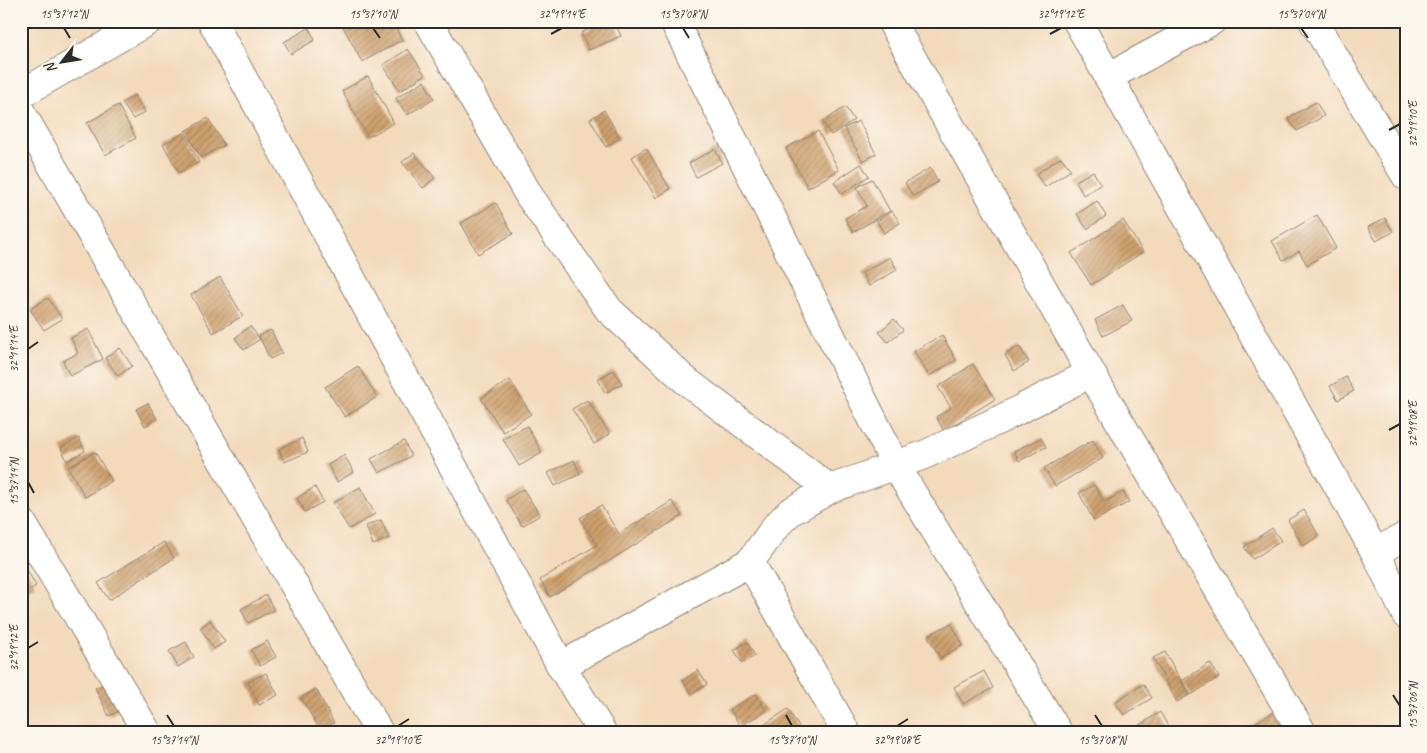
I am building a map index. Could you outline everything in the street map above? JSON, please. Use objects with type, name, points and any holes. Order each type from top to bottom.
[{"type":"street","points":[[21,94],[148,21]]},
{"type":"street","points":[[212,21],[561,666],[602,732]]},
{"type":"street","points":[[428,21],[530,197],[609,310],[685,380],[830,489]]},
{"type":"street","points":[[674,21],[896,466],[1058,732]]},
{"type":"street","points":[[891,21],[1090,373],[1302,732]]},
{"type":"street","points":[[1077,21],[1375,552],[1406,615]]},
{"type":"street","points":[[1108,76],[1212,21]]},
{"type":"street","points":[[1313,21],[1406,176]]},
{"type":"street","points":[[21,112],[379,732]]},
{"type":"street","points":[[561,666],[750,562],[776,526],[790,512],[830,489],[896,466],[999,420],[1090,373]]},
{"type":"street","points":[[21,521],[147,732]]},
{"type":"street","points":[[1375,552],[1406,536]]},
{"type":"street","points":[[750,562],[846,732]]},
{"type":"building","points":[[340,21],[392,21],[402,40],[362,62]]},
{"type":"building","points":[[607,21],[614,21],[621,36],[589,50],[581,33]]},
{"type":"building","points":[[309,28],[315,40],[291,54],[284,42]]},
{"type":"building","points":[[408,49],[425,75],[400,91],[383,65]]},
{"type":"building","points":[[368,76],[394,123],[368,137],[342,91]]},
{"type":"building","points":[[424,81],[434,99],[407,115],[396,98]]},
{"type":"building","points":[[134,95],[145,112],[133,119],[122,103]]},
{"type":"building","points":[[1316,102],[1324,116],[1297,131],[1288,118]]},
{"type":"building","points":[[118,105],[136,138],[105,155],[87,123]]},
{"type":"building","points":[[845,107],[854,120],[831,135],[823,122]]},
{"type":"building","points":[[604,110],[620,138],[606,147],[590,119]]},
{"type":"building","points":[[208,118],[224,145],[201,158],[185,131]]},
{"type":"building","points":[[859,121],[876,154],[863,161],[844,128]]},
{"type":"building","points":[[818,131],[839,170],[808,188],[786,148]]},
{"type":"building","points":[[184,133],[199,162],[179,173],[163,144]]},
{"type":"building","points":[[646,148],[670,189],[656,198],[632,157]]},
{"type":"building","points":[[715,149],[722,163],[696,177],[689,163]]},
{"type":"building","points":[[414,153],[435,178],[423,188],[402,162]]},
{"type":"building","points":[[1061,157],[1071,170],[1045,187],[1036,174]]},
{"type":"building","points":[[861,164],[869,176],[842,194],[834,182]]},
{"type":"building","points":[[930,168],[938,182],[913,196],[905,183]]},
{"type":"building","points":[[1093,171],[1101,185],[1083,195],[1076,181]]},
{"type":"building","points":[[872,179],[890,211],[853,232],[845,218],[867,206],[857,187]]},
{"type":"building","points":[[1097,201],[1106,216],[1087,229],[1077,214]]},
{"type":"building","points":[[496,203],[513,234],[478,254],[461,223]]},
{"type":"building","points":[[892,211],[900,223],[884,233],[877,221]]},
{"type":"building","points":[[1317,215],[1336,248],[1307,265],[1299,251],[1283,260],[1272,241]]},
{"type":"building","points":[[1385,218],[1393,232],[1376,241],[1368,227]]},
{"type":"building","points":[[1123,220],[1143,252],[1091,285],[1071,253]]},
{"type":"building","points":[[890,257],[897,270],[869,286],[862,273]]},
{"type":"building","points":[[220,277],[243,316],[213,333],[191,295]]},
{"type":"building","points":[[48,298],[62,319],[44,330],[30,309]]},
{"type":"building","points":[[1123,305],[1132,321],[1103,336],[1095,320]]},
{"type":"building","points":[[894,319],[903,330],[888,342],[879,332]]},
{"type":"building","points":[[250,326],[260,339],[244,350],[235,338]]},
{"type":"building","points":[[88,329],[103,359],[70,376],[63,361],[78,353],[71,338]]},
{"type":"building","points":[[271,330],[282,353],[270,359],[259,336]]},
{"type":"building","points":[[942,335],[956,360],[929,376],[914,351]]},
{"type":"building","points":[[1019,346],[1029,362],[1014,371],[1005,355]]},
{"type":"building","points":[[120,348],[132,366],[118,376],[105,358]]},
{"type":"building","points":[[973,364],[995,399],[944,431],[936,417],[951,408],[938,387]]},
{"type":"building","points":[[358,366],[377,397],[345,417],[325,387]]},
{"type":"building","points":[[614,370],[622,384],[605,393],[598,379]]},
{"type":"building","points":[[1346,377],[1354,391],[1338,400],[1330,386]]},
{"type":"building","points":[[510,380],[531,414],[503,432],[481,398]]},
{"type":"building","points":[[587,400],[610,434],[594,444],[572,409]]},
{"type":"building","points":[[148,403],[157,419],[145,426],[136,409]]},
{"type":"building","points":[[527,426],[542,453],[519,466],[503,439]]},
{"type":"building","points":[[79,438],[85,451],[67,461],[61,448]]},
{"type":"building","points":[[302,438],[308,452],[284,462],[279,449]]},
{"type":"building","points":[[1041,438],[1046,447],[1019,461],[1014,451]]},
{"type":"building","points":[[1093,440],[1103,458],[1055,486],[1044,468]]},
{"type":"building","points":[[404,441],[411,456],[379,473],[371,459]]},
{"type":"building","points":[[95,452],[112,481],[85,497],[68,467]]},
{"type":"building","points":[[344,455],[354,472],[337,482],[328,465]]},
{"type":"building","points":[[574,460],[580,474],[555,486],[548,473]]},
{"type":"building","points":[[1094,485],[1104,502],[1123,492],[1129,502],[1094,521],[1079,493]]},
{"type":"building","points":[[315,487],[323,502],[305,512],[297,498]]},
{"type":"building","points":[[360,487],[375,514],[349,529],[333,503]]},
{"type":"building","points":[[523,489],[540,515],[522,526],[506,500]]},
{"type":"building","points":[[672,501],[682,516],[550,597],[540,580],[597,545],[580,518],[601,505],[619,534]]},
{"type":"building","points":[[1304,510],[1319,536],[1303,546],[1288,520]]},
{"type":"building","points":[[381,520],[389,538],[373,545],[366,526]]},
{"type":"building","points":[[1272,528],[1281,541],[1253,559],[1244,547]]},
{"type":"building","points":[[164,542],[174,558],[109,600],[98,583]]},
{"type":"building","points":[[25,566],[36,586],[21,595],[21,568]]},
{"type":"building","points":[[266,595],[274,610],[248,623],[241,609]]},
{"type":"building","points":[[210,620],[225,642],[214,649],[200,628]]},
{"type":"building","points":[[951,623],[963,645],[940,658],[928,636]]},
{"type":"building","points":[[267,641],[276,657],[260,666],[251,650]]},
{"type":"building","points":[[186,642],[194,657],[178,667],[169,651]]},
{"type":"building","points":[[747,642],[755,656],[742,663],[734,650]]},
{"type":"building","points":[[1165,652],[1189,695],[1177,702],[1153,658]]},
{"type":"building","points":[[1210,663],[1219,677],[1191,695],[1182,681]]},
{"type":"building","points":[[698,670],[707,684],[692,694],[683,681]]},
{"type":"building","points":[[984,671],[993,688],[963,704],[954,687]]},
{"type":"building","points":[[266,673],[278,695],[259,705],[248,682]]},
{"type":"building","points":[[111,681],[124,708],[109,716],[95,688]]},
{"type":"building","points":[[1143,684],[1152,698],[1124,715],[1115,702]]},
{"type":"building","points":[[316,689],[334,723],[320,730],[301,698]]},
{"type":"building","points":[[756,694],[766,711],[740,726],[730,709]]},
{"type":"building","points":[[1281,708],[1295,732],[1240,732]]},
{"type":"building","points":[[788,709],[802,732],[761,732],[759,728]]},
{"type":"building","points":[[1160,712],[1169,728],[1163,732],[1133,732],[1132,730]]}]
